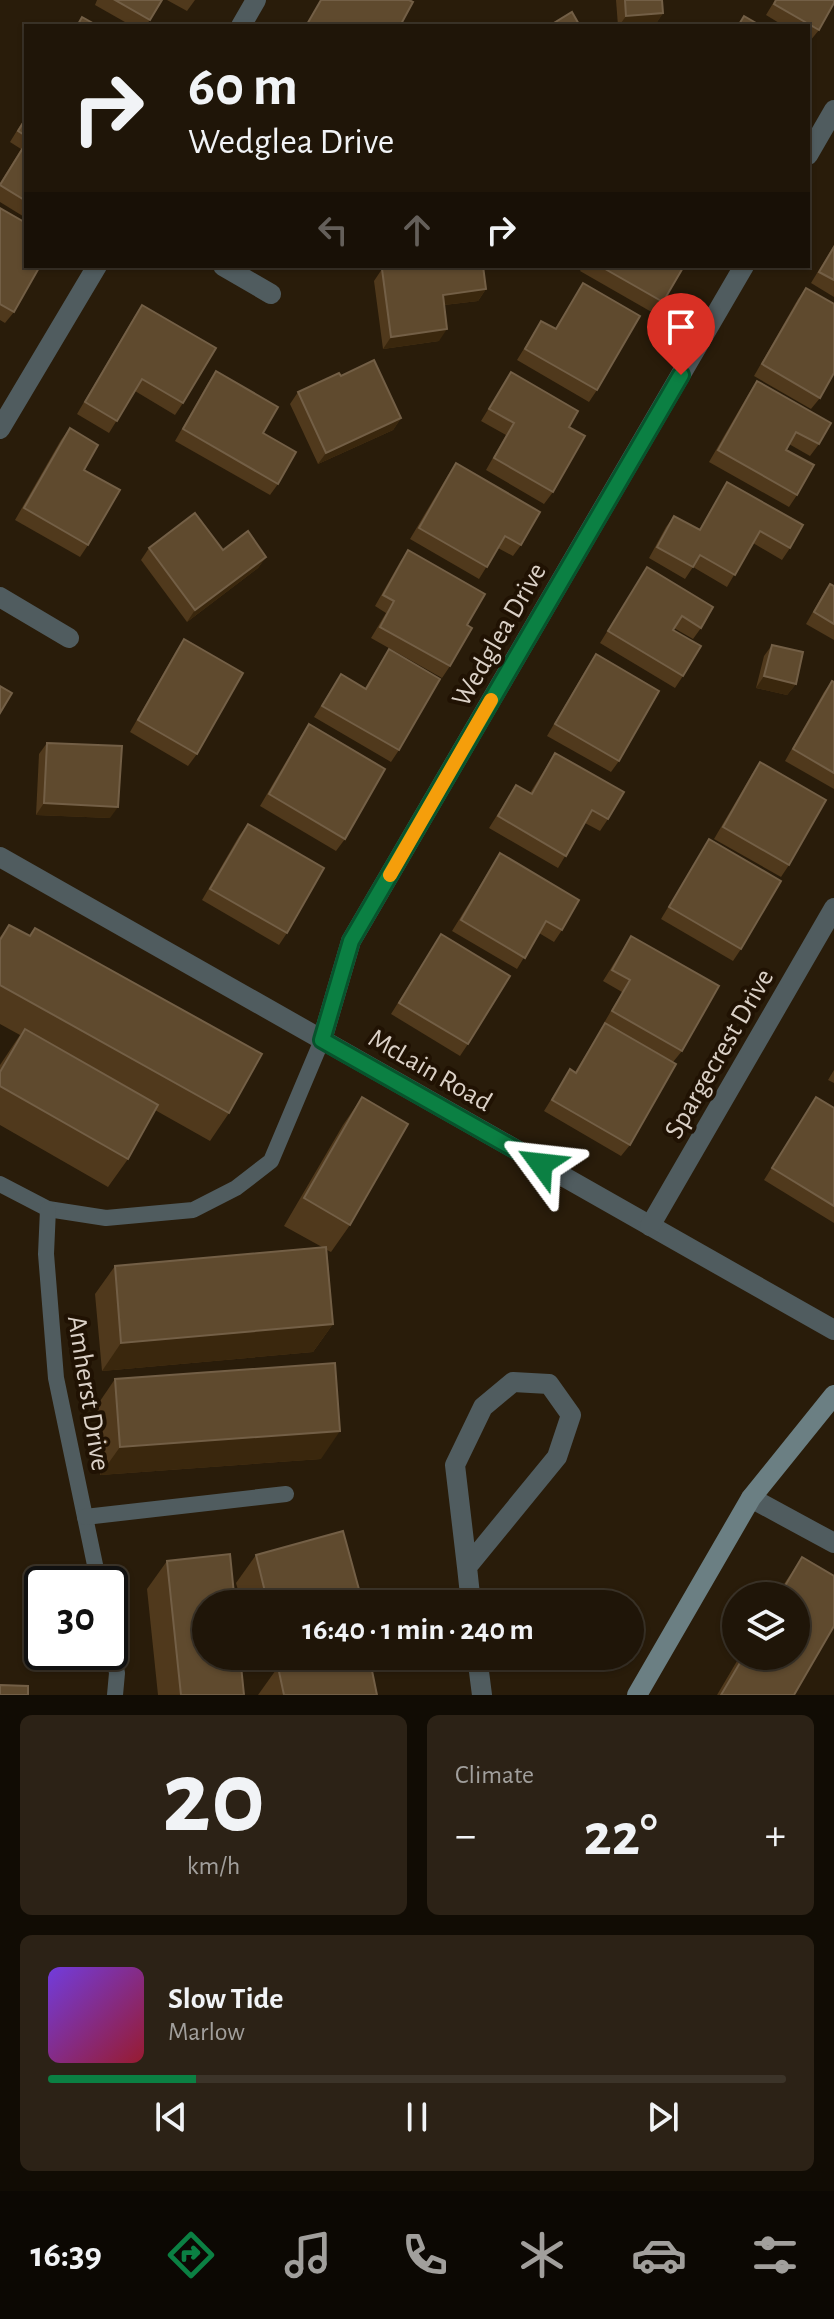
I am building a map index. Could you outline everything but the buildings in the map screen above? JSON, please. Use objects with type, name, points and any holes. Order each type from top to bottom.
[{"type":"street","points":[[242,24],[256,0]]},
{"type":"street","points":[[810,152],[834,110]]},
{"type":"street","points":[[0,429],[96,268]]},
{"type":"street","points":[[226,268],[271,294]]},
{"type":"street","name":"Wedglea Drive","points":[[322,1040],[351,941],[743,268]]},
{"type":"street","points":[[0,597],[69,638]]},
{"type":"street","name":"McLain Road","points":[[0,857],[834,1330]]},
{"type":"street","name":"Spargecrest Drive","points":[[650,1226],[834,908]]},
{"type":"street","points":[[467,1567],[557,1457],[571,1415],[549,1384],[513,1382],[483,1407],[455,1465],[469,1590]]},
{"type":"street","points":[[637,1695],[751,1498],[834,1395]]},
{"type":"street","points":[[751,1498],[834,1543]]},
{"type":"street","points":[[479,1670],[482,1695]]},
{"type":"lane","points":[[0,1184],[48,1209],[106,1218],[193,1210],[236,1188],[271,1161],[322,1040]]},
{"type":"lane","name":"Amherst Drive","points":[[48,1209],[46,1254],[56,1378],[95,1566]]},
{"type":"lane","points":[[85,1517],[286,1494]]},
{"type":"lane","points":[[115,1695],[116,1670]]},
{"type":"slow traffic","points":[[390,875],[491,700]]},
{"type":"route","points":[[541,1164],[322,1040],[351,941],[681,375]]}]
